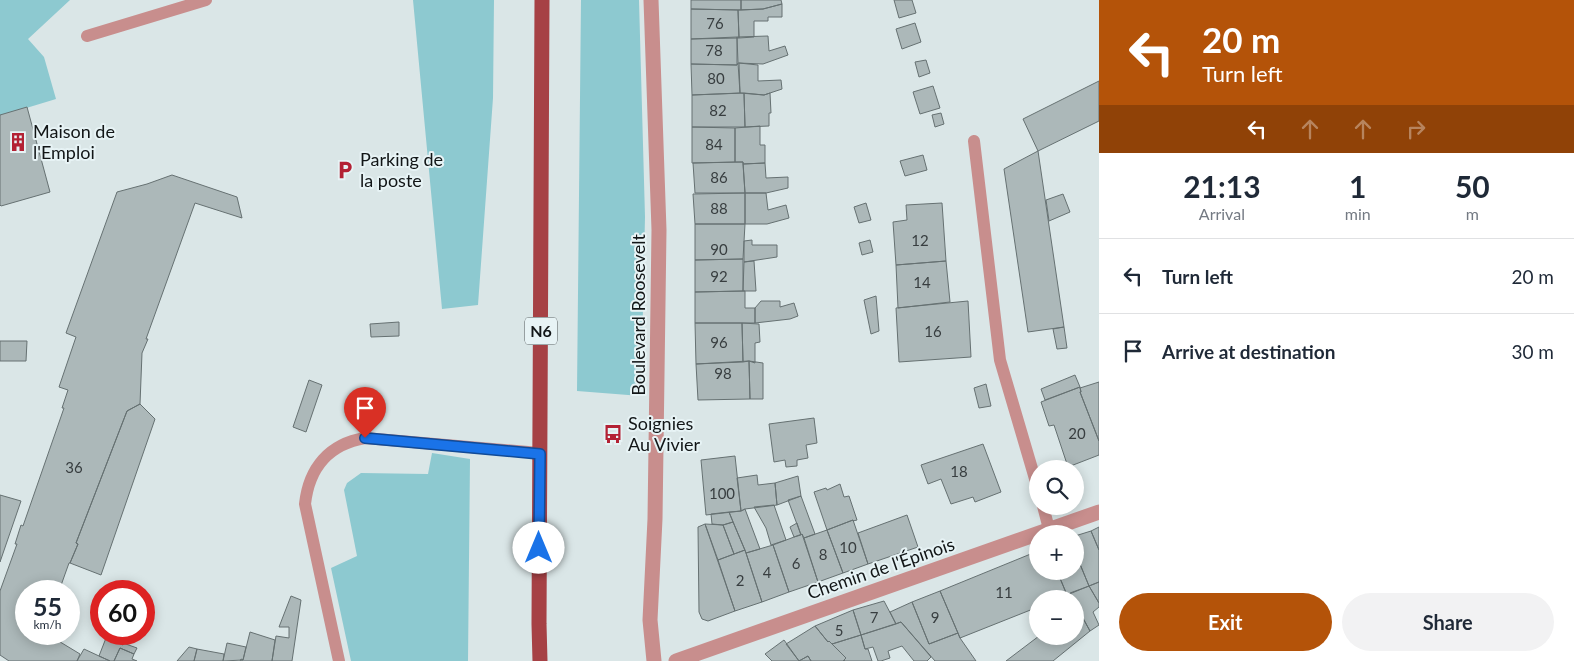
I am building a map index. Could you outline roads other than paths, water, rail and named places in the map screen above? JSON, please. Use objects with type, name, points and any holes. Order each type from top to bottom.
[{"type":"main road","name":"N6","points":[[540,661],[542,0]]},
{"type":"street","name":"Boulevard Roosevelt","points":[[651,0],[658,230],[656,510],[650,620],[654,661]]},
{"type":"street","name":"Chemin de l'Épinois","points":[[1061,525],[1099,512]]},
{"type":"street","name":"Chemin de l'Épinois","points":[[676,661],[1029,536]]},
{"type":"lane","points":[[88,36],[206,0]]},
{"type":"lane","points":[[974,141],[1000,360],[1030,460]]},
{"type":"lane","points":[[339,661],[305,504],[306,489],[314,470],[323,458],[353,440],[365,438],[540,454]]},
{"type":"place","name":"Maison de l'Emploi","points":[[18,142]]},
{"type":"place","name":"Parking de la poste","points":[[345,170]]},
{"type":"place","name":"Soignies Au Vivier","points":[[613,434]]}]
